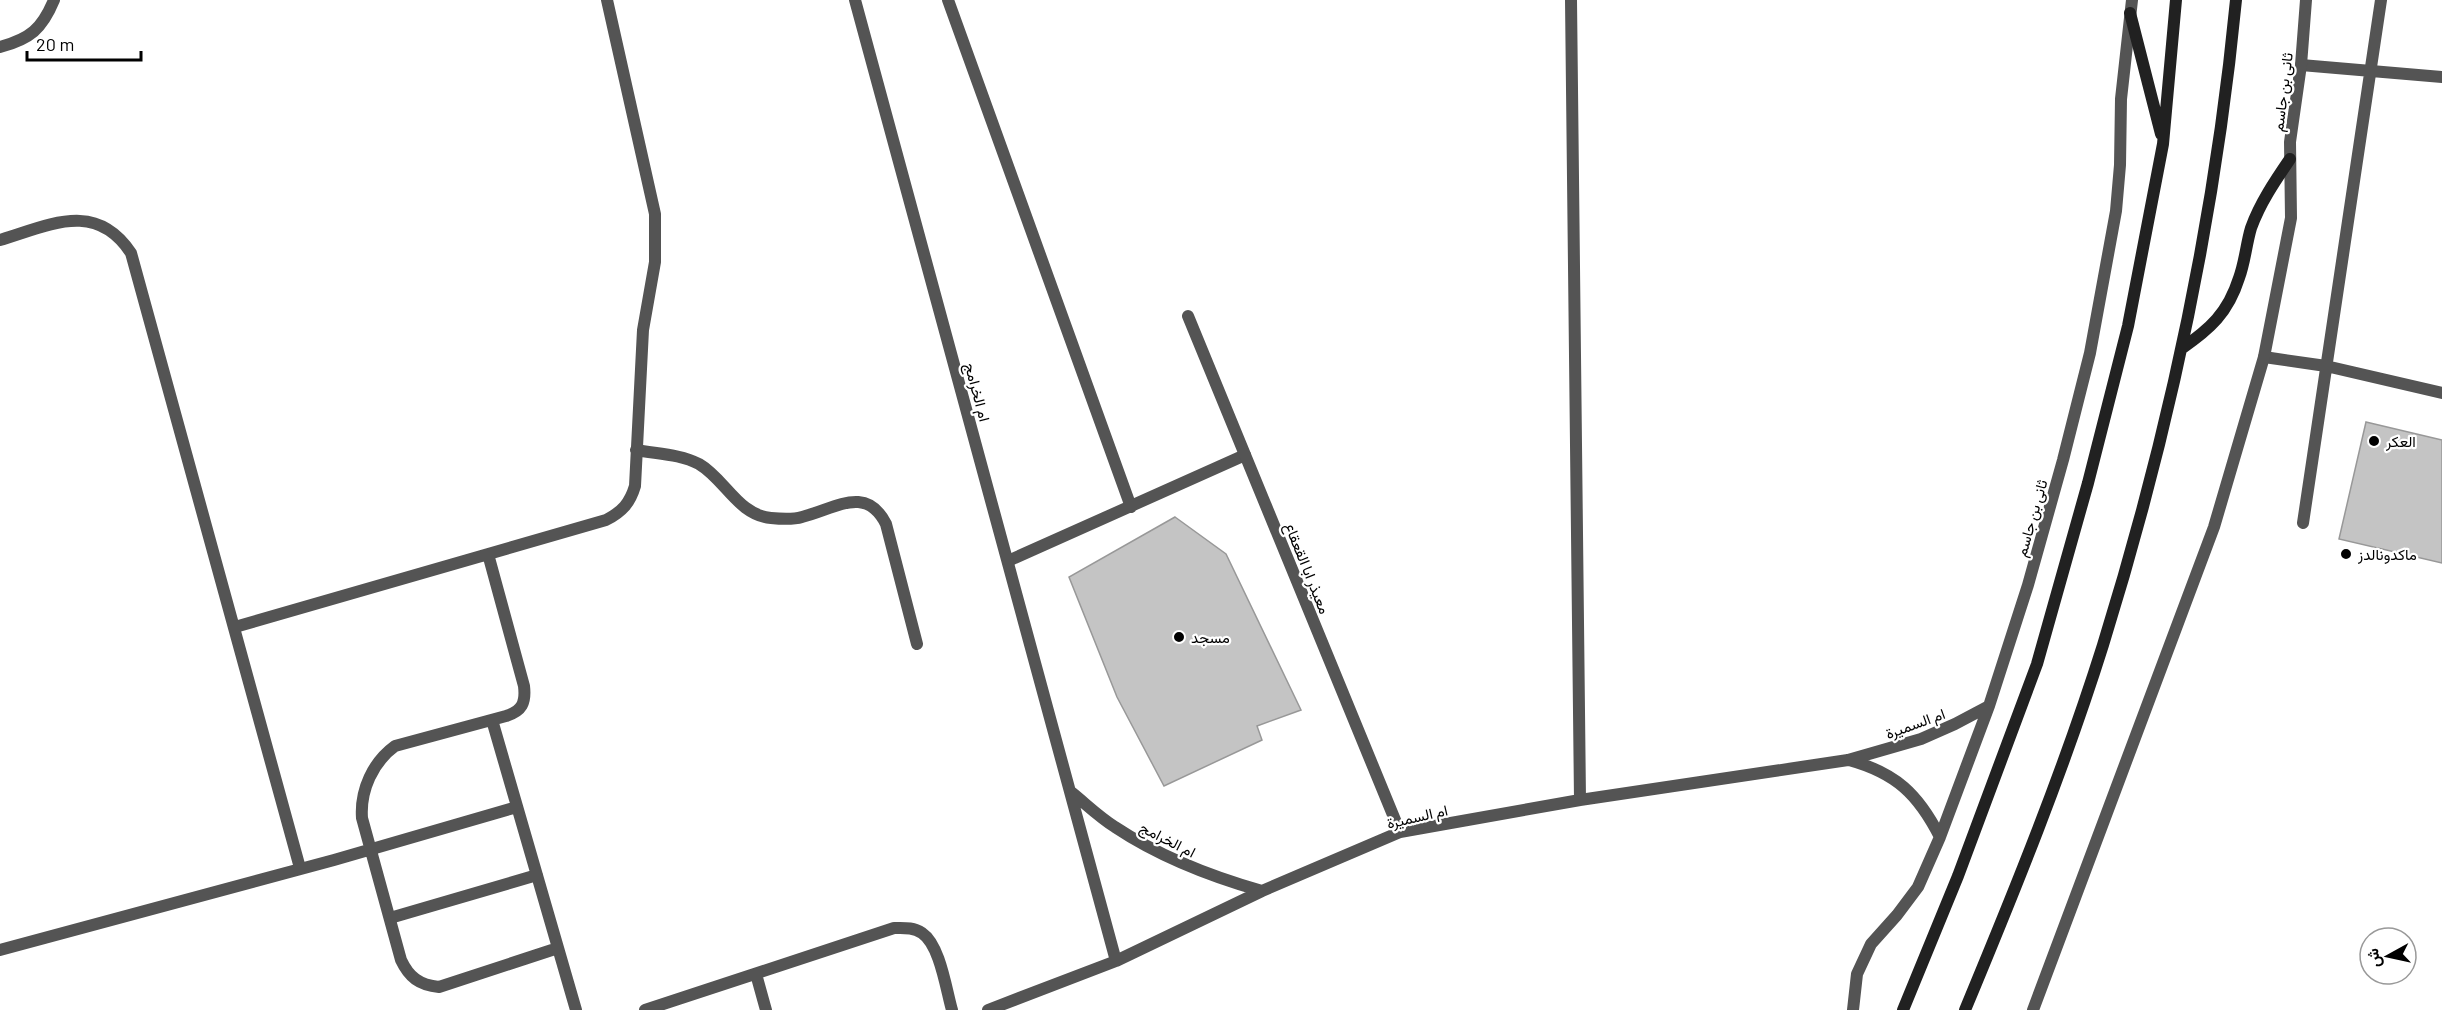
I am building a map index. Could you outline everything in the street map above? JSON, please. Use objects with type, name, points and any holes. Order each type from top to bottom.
[{"type":"main road","points":[[1903,1010],[1958,876],[2037,664],[2088,483],[2125,337],[2163,144],[2176,0]]},
{"type":"main road","points":[[1965,1010],[2020,879],[2102,646],[2143,503],[2181,349],[2208,212],[2228,88],[2236,0]]},
{"type":"main road","points":[[2130,13],[2163,144]]},
{"type":"main road","points":[[2181,349],[2207,331],[2229,302],[2239,279],[2252,227],[2269,189],[2290,159]]},
{"type":"street","points":[[0,47],[21,41],[36,30],[48,16],[54,0]]},
{"type":"street","points":[[235,627],[616,515],[631,498],[635,486],[643,330],[655,262],[655,214],[607,0]]},
{"type":"street","name":"ام الخرامج","points":[[855,0],[1116,961]]},
{"type":"street","points":[[948,0],[1131,507]]},
{"type":"street","points":[[1571,0],[1580,800]]},
{"type":"street","name":"ثانى بن جاسم","points":[[1853,1010],[1857,974],[1871,945],[1918,887],[1940,837],[1989,706],[2031,574],[2090,353],[2119,188],[2121,99],[2132,0]]},
{"type":"street","name":"ثانى بن جاسم","points":[[2033,1010],[2214,527],[2264,357],[2291,218],[2290,159],[2306,0]]},
{"type":"street","points":[[2303,523],[2381,0]]},
{"type":"street","points":[[2301,65],[2371,69],[2442,77]]},
{"type":"street","points":[[0,240],[79,219],[95,222],[111,229],[132,253],[300,868]]},
{"type":"street","name":"معيذر ابا القعقاع","points":[[1188,316],[1400,832]]},
{"type":"street","points":[[2264,357],[2326,366],[2442,393]]},
{"type":"street","points":[[636,450],[682,457],[698,464],[712,473],[752,514],[767,518],[802,517],[850,501],[872,506],[881,514],[886,524],[917,644]]},
{"type":"street","points":[[1008,561],[1245,455]]},
{"type":"street","points":[[488,554],[525,697],[523,706],[517,712],[492,720],[405,742],[385,753],[374,769],[362,799],[362,818],[401,960],[406,971],[415,980],[427,986],[439,987],[558,948]]},
{"type":"street","name":"ام السميرة","points":[[987,1010],[1116,961],[1262,891],[1400,832],[1580,800],[1848,760],[1921,739],[1989,706]]},
{"type":"street","points":[[492,720],[576,1010]]},
{"type":"street","name":"ام السميرة","points":[[1848,760],[1871,766],[1894,778],[1913,794],[1929,814],[1940,837]]},
{"type":"street","name":"ام الخرامج","points":[[1071,792],[1113,826],[1160,854],[1210,876],[1262,891]]},
{"type":"street","points":[[0,950],[517,807]]},
{"type":"street","points":[[390,918],[537,875]]},
{"type":"street","points":[[645,1010],[894,928],[908,928],[920,932],[934,948],[952,1010]]},
{"type":"street","points":[[756,974],[766,1010]]},
{"type":"building","points":[[2366,422],[2442,440],[2442,563],[2339,539]]},
{"type":"building","name":"مسجد","points":[[1175,517],[1226,554],[1301,710],[1257,726],[1262,740],[1164,786],[1117,697],[1069,577]]},
{"type":"place","name":"العكر","points":[[2374,441]]},
{"type":"place","name":"ماكدونالدز","points":[[2346,554]]},
{"type":"place","name":"مسجد","points":[[1179,637]]}]
